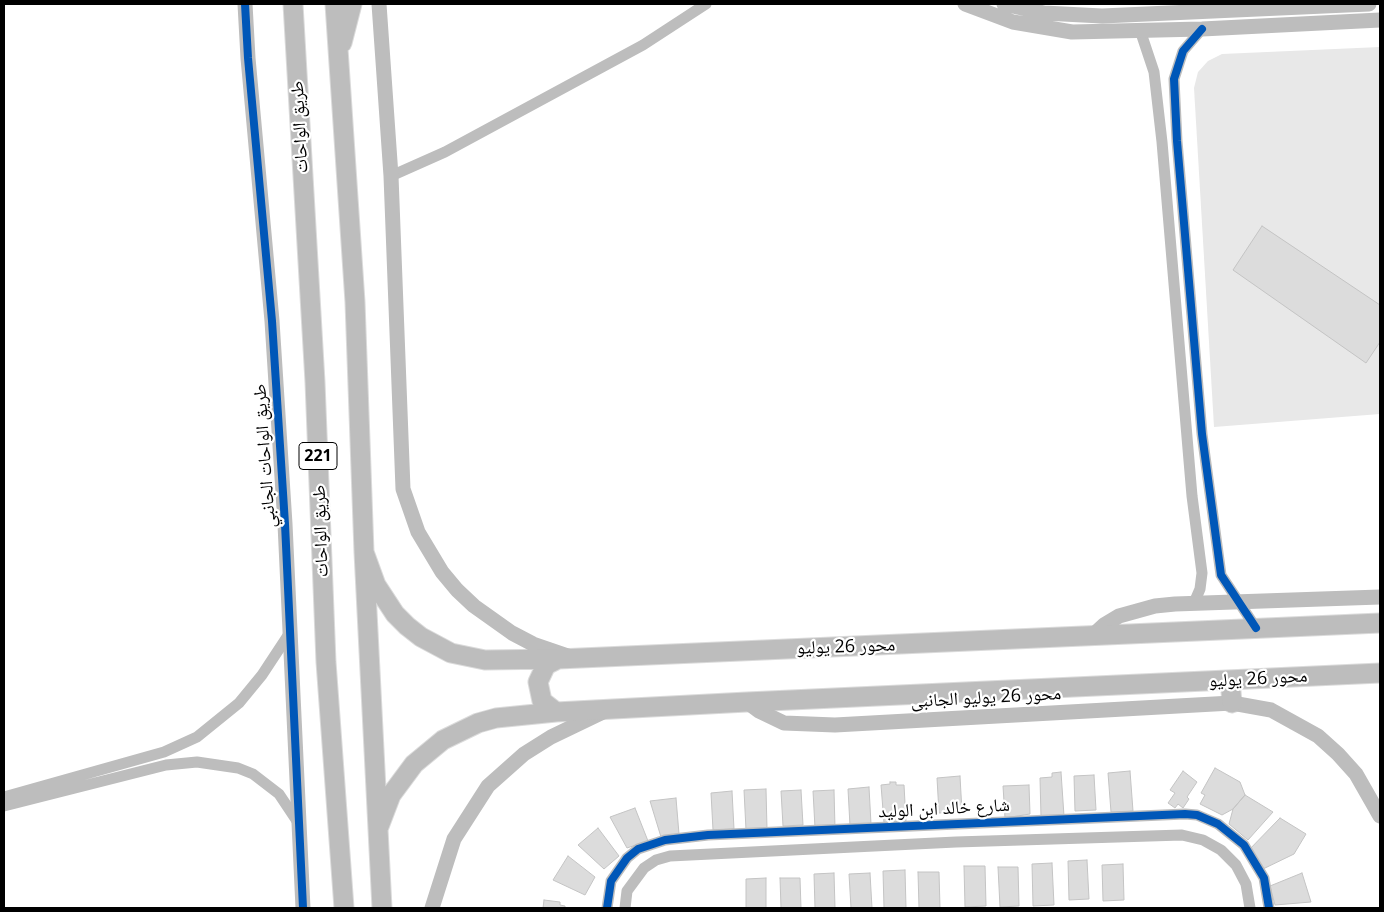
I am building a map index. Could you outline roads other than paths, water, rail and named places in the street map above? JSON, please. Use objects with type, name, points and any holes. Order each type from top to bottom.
[{"type":"highway","name":"طريق الواحات","points":[[293,4],[315,382],[326,662],[344,908]]},
{"type":"highway","name":"221","points":[[335,4],[340,52],[356,311],[364,552],[382,908]]},
{"type":"highway","points":[[340,52],[352,4]]},
{"type":"highway","name":"محور 26 يوليو","points":[[364,552],[372,577],[384,600],[407,626],[436,646],[451,652],[485,660],[558,659],[1091,637],[1380,623]]},
{"type":"highway","points":[[556,712],[542,701],[538,682],[542,670],[552,661],[558,659]]},
{"type":"highway","name":"محور 26 يوليو","points":[[378,828],[382,813],[401,779],[414,764],[443,740],[478,723],[496,718],[556,712],[747,702],[1380,673]]},
{"type":"highway","points":[[1230,680],[1232,703]]},
{"type":"street","name":"طريق الواحات الجانبي","points":[[245,4],[248,58],[272,321],[303,908]]},
{"type":"street","points":[[379,4],[391,176],[403,488],[409,511],[418,532],[442,572],[474,606],[492,621],[526,640],[577,658]]},
{"type":"street","points":[[391,176],[445,152],[643,45],[706,4]]},
{"type":"street","points":[[965,4],[1013,22],[1072,32],[1202,29],[1380,20]]},
{"type":"street","points":[[1004,4],[1044,13],[1072,15],[1369,4]]},
{"type":"street","points":[[1222,10],[1223,27]]},
{"type":"street","points":[[1139,13],[1140,30],[1154,72],[1162,142],[1192,496],[1202,573],[1200,590],[1194,604]]},
{"type":"street","points":[[1202,29],[1191,39],[1177,65],[1174,79],[1177,141],[1202,434],[1222,575],[1256,628]]},
{"type":"street","points":[[1162,142],[1177,141]]},
{"type":"street","points":[[1192,496],[1210,496]]},
{"type":"street","points":[[1091,637],[1104,625],[1136,610],[1175,604],[1380,597]]},
{"type":"street","points":[[4,798],[179,746],[212,727],[240,703],[262,675],[289,634]]},
{"type":"street","name":"محور 26 يوليو الجانبى","points":[[747,702],[771,718],[784,722],[835,725],[1232,703],[1271,710],[1318,736],[1338,754],[1356,774],[1380,816]]},
{"type":"street","points":[[432,908],[454,839],[488,786],[524,754],[551,737],[609,710]]},
{"type":"street","points":[[179,746],[182,763]]},
{"type":"street","points":[[4,806],[182,763],[209,763],[238,768],[254,774],[279,794],[300,826]]},
{"type":"street","points":[[1158,815],[1159,836]]},
{"type":"street","name":"شارع خالد ابن الوليد","points":[[606,908],[612,881],[618,868],[638,849],[651,843],[708,835],[1158,815],[1197,815],[1218,824],[1233,835],[1252,854],[1264,878],[1269,908]]},
{"type":"street","points":[[942,824],[943,843]]},
{"type":"street","name":"شارع خالد ابن الوليد","points":[[625,908],[627,891],[644,868],[656,860],[670,856],[943,843],[1182,835],[1203,840],[1221,850],[1236,865],[1246,884],[1250,908]]}]
